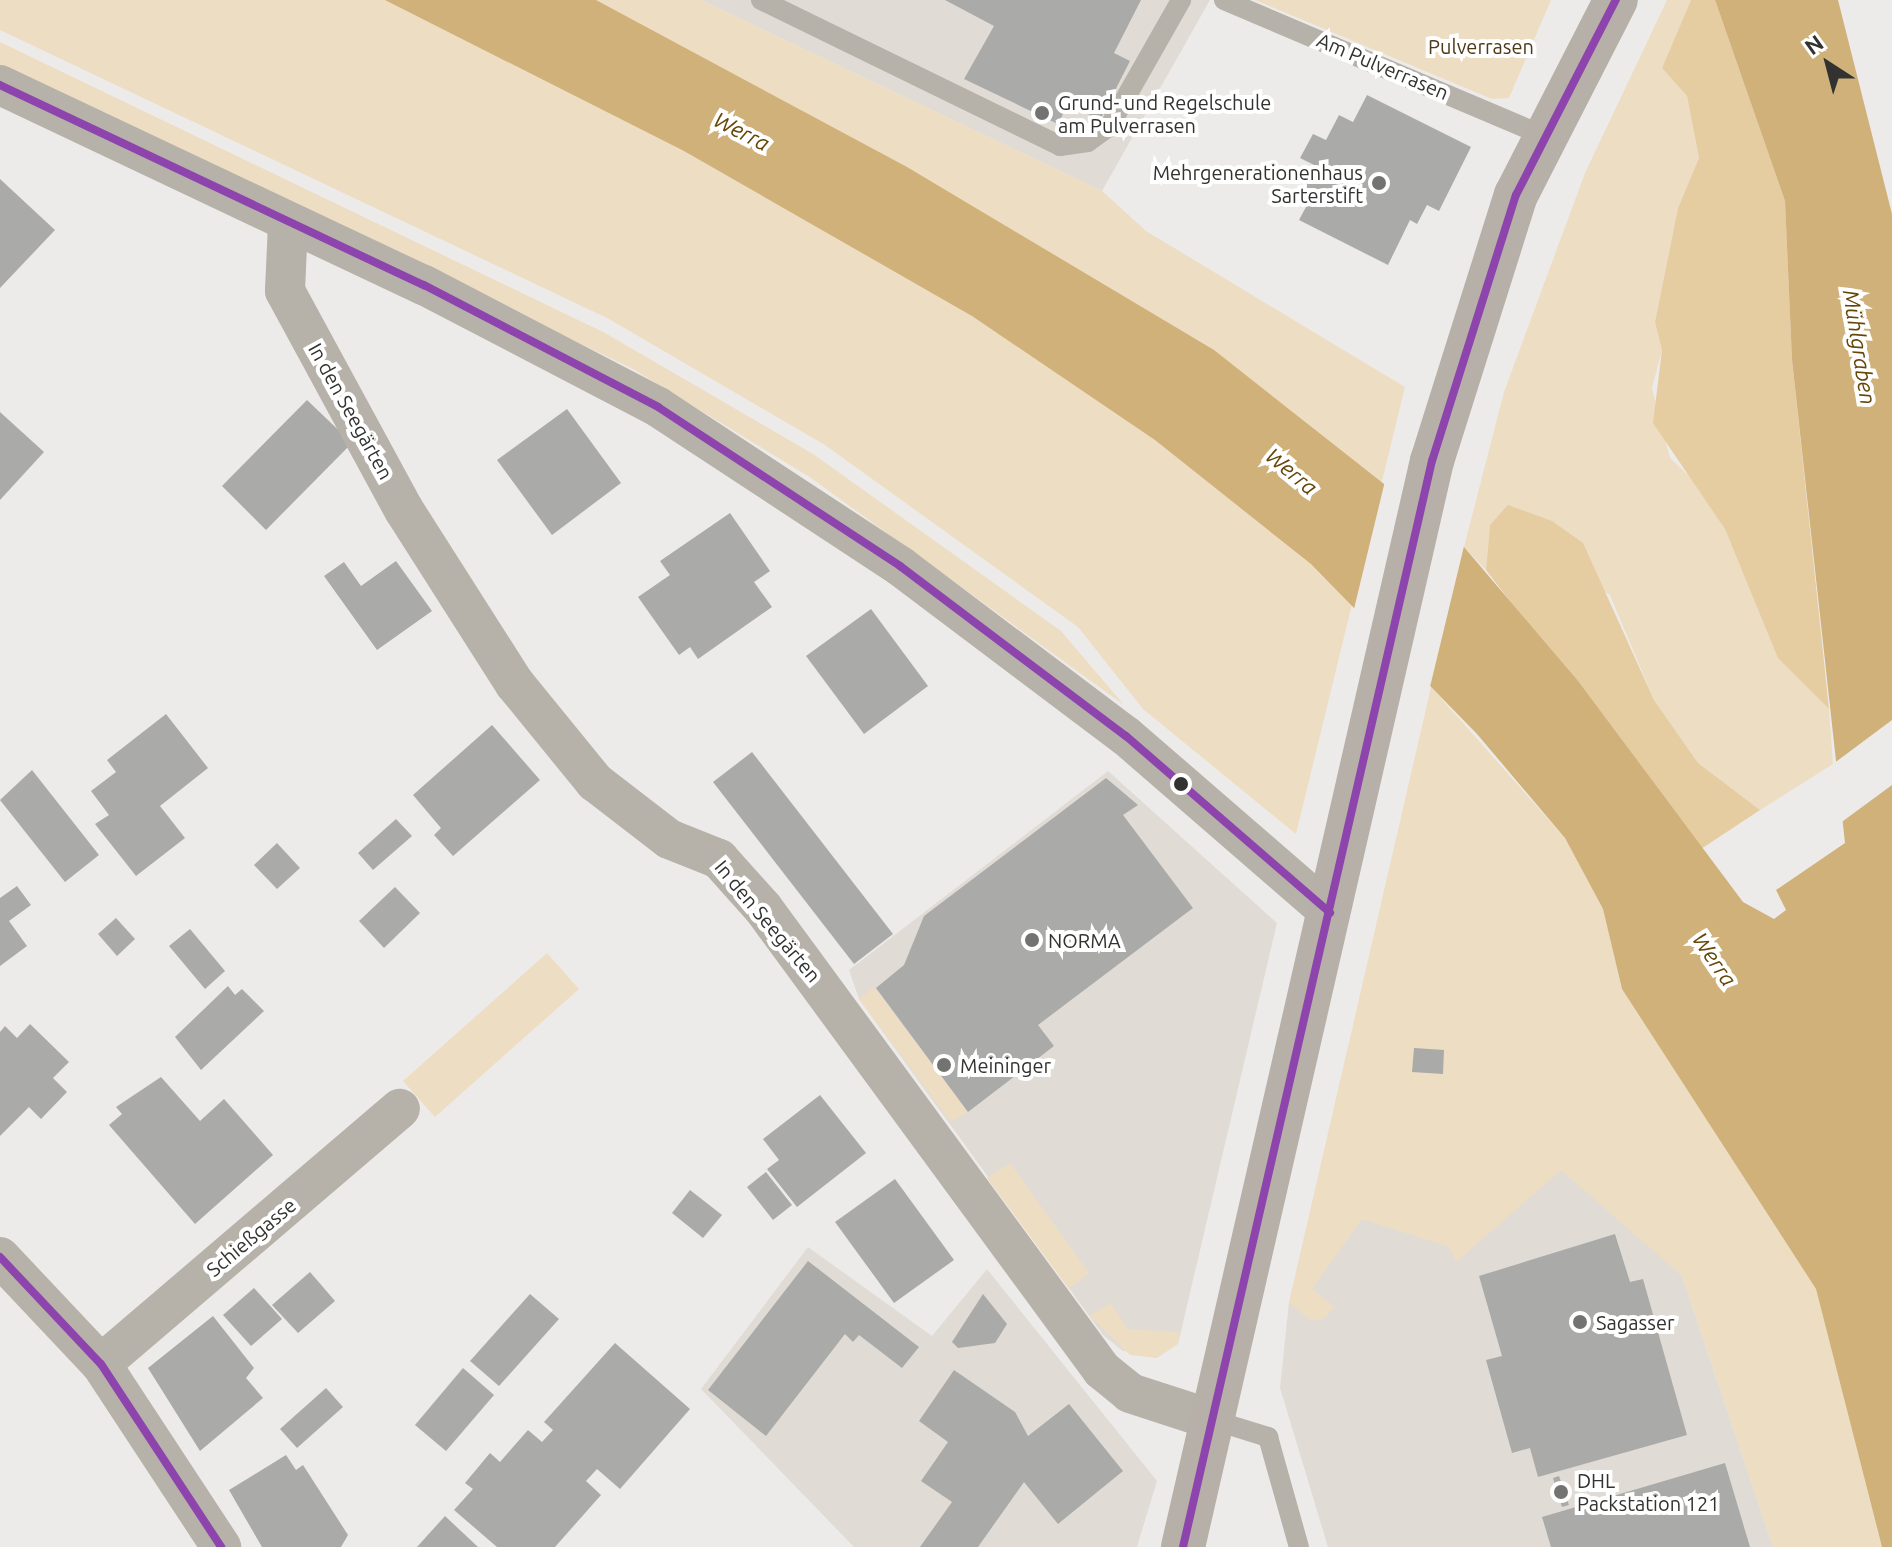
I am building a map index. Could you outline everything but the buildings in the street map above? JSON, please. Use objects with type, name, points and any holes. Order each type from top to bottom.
[{"type":"main road","points":[[1183,1547],[1432,461],[1487,277],[1542,135],[1616,0]]},
{"type":"street","points":[[0,85],[568,357],[774,479],[1126,736],[1336,881]]},
{"type":"street","name":"In den Seegärten","points":[[288,224],[285,291],[404,510],[515,684],[595,782],[669,839],[719,859],[763,908],[1102,1370],[1130,1393],[1213,1420]]},
{"type":"street","name":"Schießgasse","points":[[101,1364],[400,1109]]},
{"type":"street","points":[[0,1257],[101,1364],[221,1547]]},
{"type":"lane","points":[[761,0],[1060,146],[1088,142],[1109,127],[1181,0]]},
{"type":"lane","name":"Am Pulverrasen","points":[[1224,0],[1542,135]]},
{"type":"lane","points":[[1213,1420],[1268,1437],[1299,1547]]},
{"type":"shaded area","name":"Grund- und Regelschule am Pulverrasen","points":[[701,0],[1210,0],[1102,191]]},
{"type":"shaded area","points":[[1691,0],[1715,0],[1785,201],[1792,360],[1829,709],[1778,658],[1725,529],[1653,423],[1662,350],[1655,322],[1678,208],[1699,158],[1687,96],[1662,68]]},
{"type":"shaded area","points":[[1508,505],[1552,521],[1583,543],[1654,700],[1698,763],[1760,810],[1701,849],[1486,570],[1490,525]]},
{"type":"shaded area","points":[[1108,771],[1277,923],[1178,1344],[1123,1351],[1103,1335],[859,999],[849,970]]},
{"type":"shaded area","points":[[1461,1034],[1682,1276],[1773,1547],[1328,1547],[1280,1388],[1289,1302]]},
{"type":"shaded area","points":[[808,1247],[932,1336],[987,1269],[1157,1481],[1137,1547],[854,1547],[701,1389]]},
{"type":"green space","points":[[0,0],[701,0],[1102,191],[1146,231],[1405,387],[1296,834],[1143,709],[1078,627],[825,445],[609,319],[0,30]]},
{"type":"green space","name":"Pulverrasen","points":[[1255,0],[1551,0],[1509,98],[1492,99]]},
{"type":"green space","points":[[1667,0],[1691,0],[1662,68],[1687,96],[1699,158],[1678,208],[1655,322],[1662,350],[1652,388],[1670,458],[1703,489],[1725,529],[1779,658],[1829,709],[1833,764],[1760,810],[1698,763],[1654,700],[1610,595],[1490,525],[1486,570],[1464,547],[1504,392],[1585,173]]},
{"type":"green space","points":[[0,42],[605,333],[813,454],[1061,631],[1124,705],[811,478],[633,369],[0,65]]},
{"type":"green space","points":[[1431,687],[1565,838],[1603,909],[1622,989],[1816,1289],[1882,1547],[1773,1547],[1682,1276],[1561,1170],[1456,1262],[1449,1247],[1362,1219],[1312,1289],[1335,1307],[1322,1320],[1309,1319],[1289,1302]]},
{"type":"green space","points":[[547,953],[579,989],[435,1117],[403,1081]]},
{"type":"green space","points":[[874,987],[968,1112],[951,1122],[859,999]]},
{"type":"green space","points":[[1010,1163],[1089,1273],[1069,1289],[987,1178]]},
{"type":"green space","points":[[1110,1303],[1128,1329],[1179,1332],[1178,1344],[1157,1358],[1130,1355],[1090,1316]]},
{"type":"water","points":[[385,0],[596,0],[907,167],[1214,350],[1464,547],[1578,681],[1743,902],[1774,919],[1786,910],[1776,890],[1845,843],[1792,360],[1785,201],[1715,0],[1838,0],[1892,214],[1892,1547],[1882,1547],[1816,1289],[1622,989],[1603,909],[1565,838],[1477,734],[1311,564],[1155,440],[972,316],[684,151]]},
{"type":"pier","points":[[1386,477],[1465,542],[1429,691],[1353,613]]},
{"type":"pier","points":[[1892,720],[1892,785],[1839,824],[1833,764]]},
{"type":"transit line","points":[[1183,1547],[1432,461],[1516,195],[1616,0]]},
{"type":"transit line","points":[[0,85],[424,285],[658,407],[900,566],[1126,736],[1330,913]]},
{"type":"transit line","points":[[0,1257],[101,1364],[221,1547]]},
{"type":"place","name":"Grund- und Regelschule am Pulverrasen","points":[[1042,113]]},
{"type":"place","name":"Mehrgenerationenhaus Sarterstift","points":[[1379,183]]},
{"type":"place","name":"NORMA","points":[[1032,940]]},
{"type":"place","name":"Meininger","points":[[944,1065]]},
{"type":"place","name":"Sagasser","points":[[1580,1322]]},
{"type":"place","name":"DHL Packstation 121","points":[[1561,1492]]},
{"type":"water label","name":"Werra","points":[[742,131]]},
{"type":"water label","name":"Mühlgraben","points":[[1860,347]]},
{"type":"water label","name":"Werra","points":[[1292,471]]},
{"type":"water label","name":"Werra","points":[[1715,959]]}]
